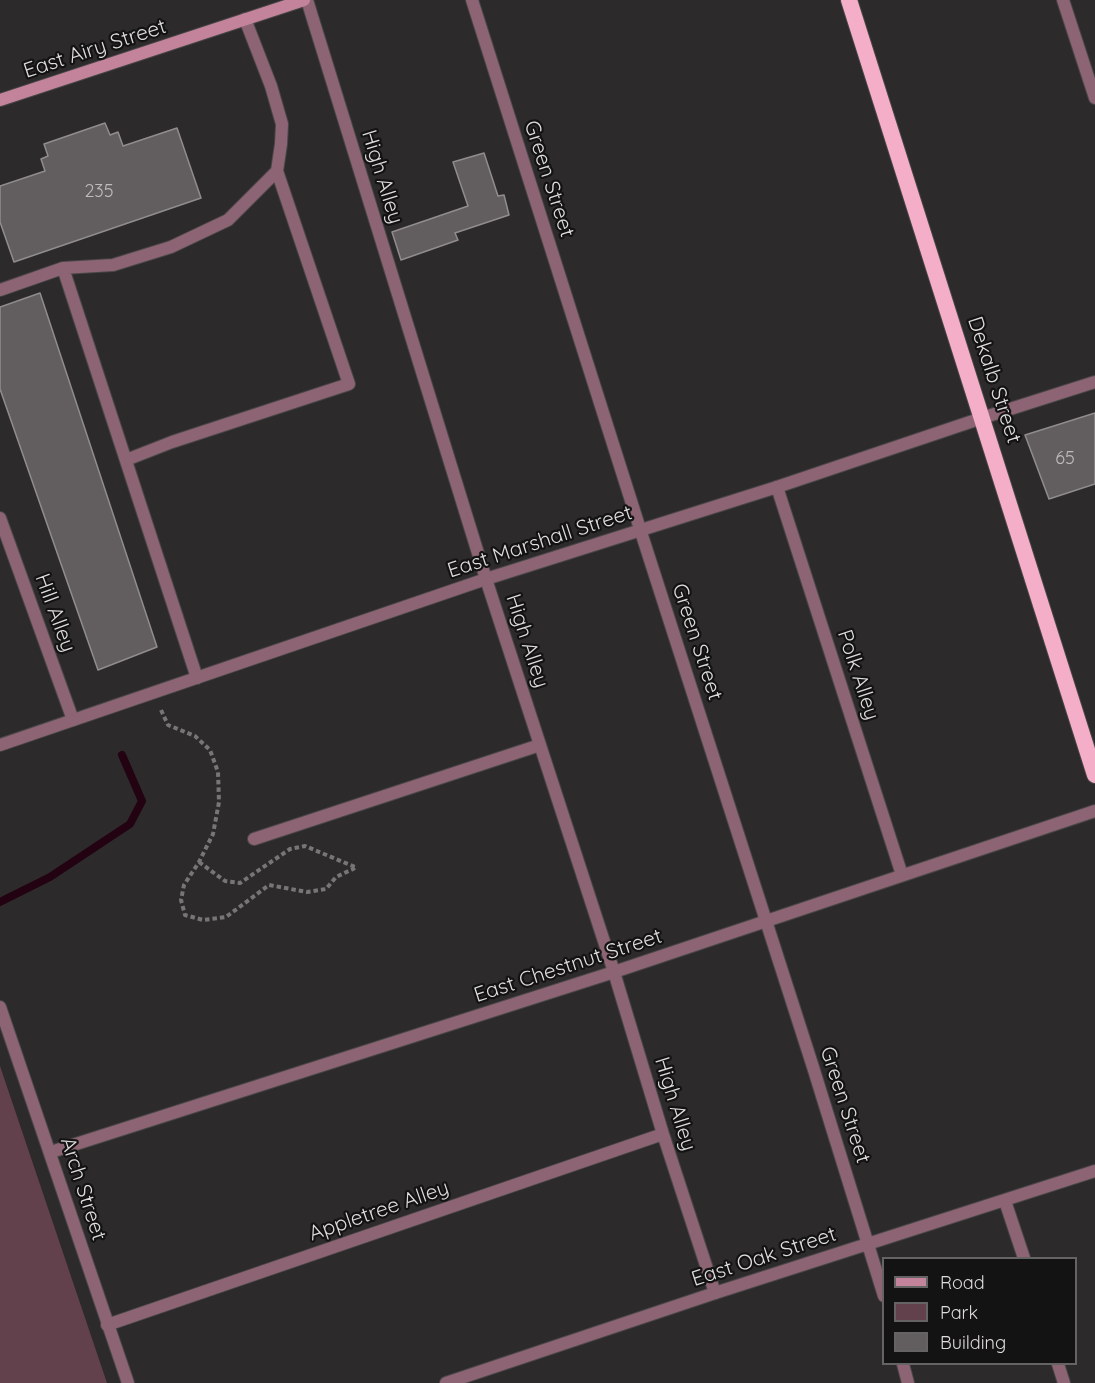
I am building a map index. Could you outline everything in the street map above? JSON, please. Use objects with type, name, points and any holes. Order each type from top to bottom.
[{"type":"highway","name":"Dekalb Street","points":[[849,0],[1095,775]]},
{"type":"main road","name":"East Airy Street","points":[[0,100],[305,0]]},
{"type":"street","name":"High Alley","points":[[305,0],[486,579],[614,972],[663,1134],[715,1293]]},
{"type":"street","name":"Green Street","points":[[472,0],[882,1289]]},
{"type":"street","points":[[1063,0],[1095,98]]},
{"type":"street","points":[[126,460],[221,425],[350,384],[277,171],[282,124],[272,86],[245,20]]},
{"type":"street","points":[[0,290],[63,268],[113,265],[171,247],[228,220],[277,171]]},
{"type":"street","points":[[63,268],[197,678]]},
{"type":"street","name":"East Marshall Street","points":[[0,745],[486,579],[777,487],[1095,382]]},
{"type":"street","name":"Polk Alley","points":[[777,487],[902,875]]},
{"type":"street","name":"Hill Alley","points":[[0,518],[73,720]]},
{"type":"street","points":[[254,839],[540,745]]},
{"type":"street","name":"East Chestnut Street","points":[[51,1152],[614,972],[1095,811]]},
{"type":"street","name":"Arch Street","points":[[0,1007],[128,1383]]},
{"type":"street","name":"Appletree Alley","points":[[107,1324],[663,1134]]},
{"type":"street","name":"East Oak Street","points":[[446,1383],[715,1293],[1095,1171]]},
{"type":"street","points":[[1005,1201],[1024,1257]]},
{"type":"street","points":[[903,1365],[908,1383]]},
{"type":"street","points":[[1058,1365],[1064,1383]]},
{"type":"path","points":[[153,693],[168,725],[195,736],[210,750],[218,772],[219,802],[213,834],[184,885],[181,900],[185,915],[203,920],[226,917],[269,885],[307,892],[326,889],[336,877],[355,868],[305,846],[290,849],[240,883],[225,881],[199,862]]},
{"type":"green space","points":[[0,1066],[107,1383],[0,1383]]},
{"type":"building","points":[[105,123],[110,135],[118,132],[123,146],[177,128],[201,198],[14,262],[0,222],[0,186],[45,171],[41,159],[48,156],[44,144]]},
{"type":"building","points":[[484,153],[498,196],[504,195],[509,215],[455,233],[458,240],[401,260],[392,232],[468,206],[453,162]]},
{"type":"building","points":[[40,293],[157,647],[98,670],[0,389],[0,307]]},
{"type":"building","points":[[1095,413],[1095,484],[1049,499],[1025,435]]},
{"type":"waterway","points":[[0,902],[50,877],[130,824],[142,801],[122,755]]}]
